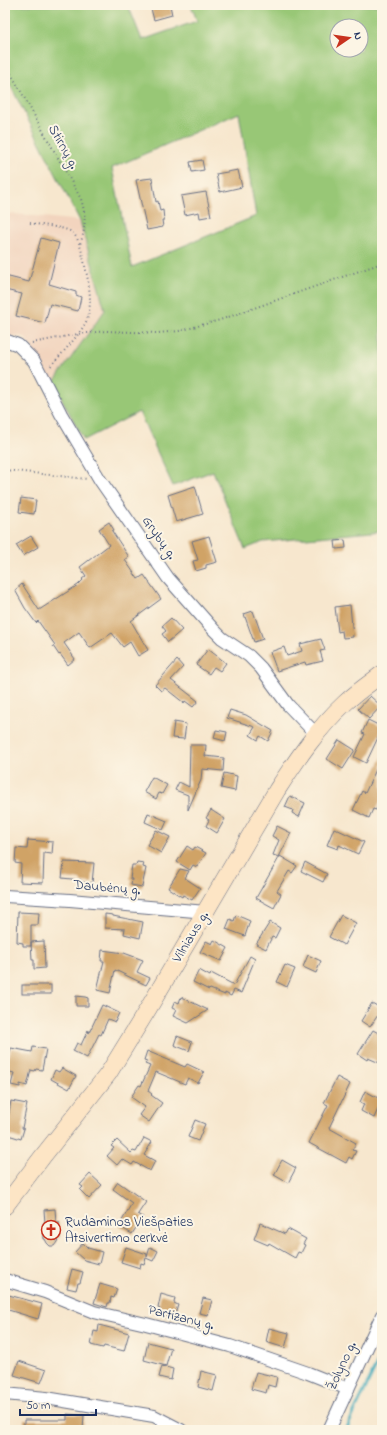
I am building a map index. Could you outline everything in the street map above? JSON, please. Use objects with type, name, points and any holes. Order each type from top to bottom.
[{"type":"main road","name":"Vilniaus g.","points":[[5,1206],[108,1074],[296,759],[316,734],[345,703],[382,674]]},
{"type":"street","name":"Grybų g.","points":[[5,340],[18,345],[34,361],[61,414],[100,480],[168,578],[212,629],[222,638],[249,656],[261,668],[288,705],[316,734]]},
{"type":"street","name":"Daubėnų g.","points":[[5,896],[206,912]]},
{"type":"street","name":"Partizanų g.","points":[[5,1280],[45,1292],[94,1312],[230,1346],[308,1373],[348,1389]]},
{"type":"street","name":"Žolyno g.","points":[[330,1430],[382,1315]]},
{"type":"street","points":[[5,1394],[46,1398],[154,1416],[181,1430]]},
{"type":"path","name":"Stirnų g.","points":[[5,63],[81,199],[84,210],[85,221],[83,236],[80,244],[88,281],[90,299],[88,314],[85,323],[78,334],[42,376]]},
{"type":"path","points":[[30,223],[69,231],[76,237],[80,244]]},
{"type":"path","points":[[18,345],[78,334],[106,331],[158,333],[179,331],[220,320],[382,263]]},
{"type":"path","points":[[5,498],[7,470],[100,480]]},
{"type":"shaded area","points":[[5,213],[80,221],[105,310],[53,383],[25,337],[5,335]]},
{"type":"green space","points":[[5,5],[128,5],[142,40],[197,21],[191,5],[382,5],[382,531],[263,542],[245,549],[213,471],[173,486],[139,412],[84,440],[53,383],[105,310],[80,221],[5,75]],"holes":[[[239,113],[256,216],[132,267],[112,168]]]},
{"type":"building","points":[[150,5],[170,5],[172,15],[154,20]]},
{"type":"building","points":[[202,160],[204,170],[192,172],[190,162]]},
{"type":"building","points":[[238,170],[242,187],[220,192],[216,174]]},
{"type":"building","points":[[152,178],[156,202],[158,201],[160,211],[163,210],[164,220],[162,220],[163,227],[147,230],[136,180]]},
{"type":"building","points":[[206,192],[211,216],[200,218],[199,212],[185,215],[181,196]]},
{"type":"building","points":[[41,238],[59,243],[49,284],[76,292],[76,295],[81,297],[78,311],[50,304],[45,323],[16,316],[22,294],[5,290],[5,276],[29,282]]},
{"type":"building","points":[[195,486],[203,514],[176,522],[168,495]]},
{"type":"building","points":[[21,498],[36,500],[34,514],[19,512]]},
{"type":"building","points":[[109,522],[114,530],[112,531],[129,557],[125,560],[138,579],[144,575],[161,599],[131,621],[148,650],[138,656],[130,642],[123,647],[112,633],[90,648],[79,632],[64,643],[75,659],[68,665],[60,654],[59,655],[53,646],[55,645],[38,621],[36,623],[25,608],[15,590],[22,584],[39,610],[78,585],[86,576],[80,567],[109,545],[99,529]]},
{"type":"building","points":[[31,536],[38,547],[23,556],[16,545]]},
{"type":"building","points":[[209,536],[217,562],[206,565],[206,568],[196,571],[193,561],[198,560],[192,541]]},
{"type":"building","points":[[345,540],[346,548],[336,549],[335,541]]},
{"type":"building","points":[[350,605],[353,637],[343,638],[342,631],[338,632],[335,607]]},
{"type":"building","points":[[253,611],[263,639],[254,642],[244,614]]},
{"type":"building","points":[[171,618],[182,630],[168,642],[162,634],[166,631],[162,626]]},
{"type":"building","points":[[321,639],[325,650],[320,651],[323,661],[306,665],[305,662],[277,671],[270,652],[284,647],[287,656],[302,651],[300,644]]},
{"type":"building","points":[[208,649],[226,663],[220,671],[214,667],[209,674],[196,665]]},
{"type":"building","points":[[177,660],[183,667],[171,680],[198,701],[193,707],[185,701],[184,703],[165,688],[161,691],[155,685]]},
{"type":"building","points":[[370,696],[381,706],[369,719],[358,709]]},
{"type":"building","points":[[230,710],[246,715],[273,731],[268,741],[260,736],[258,740],[250,735],[255,727],[227,718]]},
{"type":"building","points":[[368,720],[382,727],[382,729],[366,763],[354,757],[365,734],[362,733]]},
{"type":"building","points":[[174,722],[186,724],[184,739],[172,738]]},
{"type":"building","points":[[216,730],[227,732],[225,741],[214,738]]},
{"type":"building","points":[[339,740],[355,750],[343,769],[327,759]]},
{"type":"building","points":[[190,745],[206,745],[205,756],[224,758],[223,771],[202,769],[201,780],[188,810],[188,795],[175,790],[179,782],[189,787]]},
{"type":"building","points":[[382,757],[382,798],[376,810],[373,809],[369,818],[353,810],[362,791],[365,793]]},
{"type":"building","points":[[224,773],[237,776],[235,791],[221,788]]},
{"type":"building","points":[[152,777],[167,785],[162,794],[159,793],[156,799],[144,792]]},
{"type":"building","points":[[290,796],[305,803],[299,817],[292,813],[293,810],[285,807]]},
{"type":"building","points":[[211,810],[225,819],[217,833],[206,826],[209,820],[206,818]]},
{"type":"building","points":[[148,813],[167,821],[163,830],[145,822]]},
{"type":"building","points":[[277,826],[291,833],[279,857],[273,855],[279,840],[272,836]]},
{"type":"building","points":[[334,828],[364,842],[358,854],[339,845],[338,849],[327,845]]},
{"type":"building","points":[[156,830],[170,837],[161,853],[147,845]]},
{"type":"building","points":[[28,840],[53,842],[52,854],[44,853],[43,883],[20,882],[21,864],[15,863],[16,848],[27,849]]},
{"type":"building","points":[[187,846],[193,850],[195,847],[206,853],[197,867],[193,865],[190,870],[177,862]]},
{"type":"building","points":[[280,856],[297,866],[292,873],[289,871],[277,891],[281,894],[274,908],[256,898]]},
{"type":"building","points":[[64,862],[94,863],[92,883],[62,878]]},
{"type":"building","points":[[137,862],[144,863],[143,867],[146,868],[142,887],[131,885],[132,879],[130,879],[132,865],[136,865]]},
{"type":"building","points":[[305,862],[327,874],[323,882],[301,871]]},
{"type":"building","points":[[180,869],[189,871],[185,878],[200,888],[192,900],[183,895],[182,897],[168,888]]},
{"type":"building","points":[[18,912],[39,913],[38,925],[31,925],[31,946],[23,946],[23,943],[17,942]]},
{"type":"building","points":[[105,914],[143,922],[140,938],[124,934],[125,929],[105,928]]},
{"type":"building","points":[[236,915],[250,921],[245,936],[226,929],[230,919],[234,921]]},
{"type":"building","points":[[341,915],[356,923],[344,945],[329,937]]},
{"type":"building","points":[[270,922],[280,928],[275,938],[272,937],[266,949],[256,944]]},
{"type":"building","points":[[214,940],[228,948],[221,961],[200,952],[206,941],[212,944]]},
{"type":"building","points":[[44,941],[45,968],[34,969],[31,942]]},
{"type":"building","points":[[102,950],[124,953],[143,960],[137,972],[150,978],[146,985],[115,970],[110,993],[97,990],[104,961],[101,961]]},
{"type":"building","points":[[308,955],[321,961],[316,973],[303,967]]},
{"type":"building","points":[[250,956],[255,959],[241,993],[234,990],[231,996],[225,993],[225,995],[210,989],[209,990],[193,982],[199,970],[210,976],[211,973],[234,985]]},
{"type":"building","points":[[285,965],[295,969],[287,987],[277,982]]},
{"type":"building","points":[[22,985],[51,985],[51,994],[22,994]]},
{"type":"building","points":[[76,996],[88,998],[88,1006],[76,1006]]},
{"type":"building","points":[[181,997],[208,1010],[188,1023],[173,1016],[176,1010],[172,1008],[175,1001],[179,1003]]},
{"type":"building","points":[[372,1003],[382,1009],[370,1027],[361,1021]]},
{"type":"building","points":[[102,1005],[119,1013],[115,1022],[108,1019],[101,1035],[99,1034],[87,1058],[73,1051],[77,1043],[81,1045],[88,1030],[89,1033]]},
{"type":"building","points":[[373,1030],[382,1035],[382,1064],[368,1058],[367,1060],[358,1054]]},
{"type":"building","points":[[177,1036],[192,1042],[189,1051],[174,1045]]},
{"type":"building","points":[[33,1047],[46,1049],[42,1070],[31,1070],[27,1086],[20,1084],[20,1087],[11,1085],[14,1073],[6,1071],[8,1056],[11,1048],[32,1052]]},
{"type":"building","points":[[147,1051],[185,1067],[187,1064],[204,1072],[198,1083],[188,1078],[185,1084],[156,1072],[148,1091],[162,1103],[149,1122],[139,1115],[145,1107],[131,1097],[139,1085],[141,1086],[150,1066],[145,1064],[147,1061],[144,1060]]},
{"type":"building","points":[[62,1068],[76,1076],[69,1089],[51,1079],[55,1070],[59,1072]]},
{"type":"building","points":[[337,1077],[350,1084],[329,1128],[356,1143],[352,1150],[356,1151],[352,1159],[349,1157],[346,1163],[309,1143],[328,1105],[324,1103]]},
{"type":"building","points":[[365,1091],[382,1100],[374,1118],[361,1111],[364,1104],[360,1102]]},
{"type":"building","points":[[11,1101],[27,1104],[22,1128],[24,1129],[21,1139],[5,1134],[5,1124],[7,1124]]},
{"type":"building","points":[[195,1120],[205,1124],[198,1141],[188,1137]]},
{"type":"building","points":[[144,1138],[152,1142],[144,1155],[155,1161],[150,1171],[134,1162],[132,1165],[122,1159],[117,1165],[107,1156],[114,1148],[111,1146],[117,1140],[131,1153],[133,1151],[136,1152]]},
{"type":"building","points":[[282,1160],[296,1168],[288,1183],[274,1175]]},
{"type":"building","points":[[90,1174],[102,1185],[89,1199],[80,1190],[83,1187],[80,1185]]},
{"type":"building","points":[[118,1182],[146,1202],[138,1214],[143,1217],[132,1234],[119,1226],[132,1203],[113,1189]]},
{"type":"building","name":"Rudaminos Viešpaties Atsivertimo cerkvė","points":[[55,1209],[56,1222],[59,1222],[60,1238],[58,1238],[54,1246],[50,1246],[44,1239],[44,1210]]},
{"type":"building","points":[[260,1223],[285,1234],[288,1229],[306,1239],[301,1253],[298,1252],[295,1258],[269,1243],[268,1245],[254,1239]]},
{"type":"building","points":[[83,1243],[88,1248],[102,1252],[99,1264],[84,1260],[75,1252]]},
{"type":"building","points":[[126,1247],[147,1254],[147,1257],[150,1247],[158,1251],[153,1261],[146,1258],[144,1264],[141,1263],[140,1268],[121,1262]]},
{"type":"building","points":[[72,1269],[83,1272],[76,1290],[67,1288]]},
{"type":"building","points":[[100,1284],[117,1289],[114,1298],[111,1297],[110,1303],[108,1303],[107,1307],[94,1303]]},
{"type":"building","points":[[5,1294],[42,1304],[38,1319],[5,1309]]},
{"type":"building","points":[[161,1294],[175,1298],[174,1303],[178,1305],[174,1318],[159,1314],[160,1309],[158,1308]]},
{"type":"building","points":[[203,1298],[212,1300],[208,1315],[199,1313]]},
{"type":"building","points":[[99,1325],[129,1333],[124,1351],[104,1346],[103,1348],[91,1345],[94,1331],[98,1332]]},
{"type":"building","points":[[269,1328],[289,1333],[285,1348],[266,1342]]},
{"type":"building","points":[[148,1342],[171,1348],[166,1366],[144,1360]]},
{"type":"building","points":[[19,1361],[46,1370],[41,1383],[14,1375]]},
{"type":"building","points":[[162,1366],[173,1369],[171,1380],[159,1377]]},
{"type":"building","points":[[201,1371],[217,1375],[213,1391],[198,1387]]},
{"type":"building","points":[[256,1372],[277,1377],[275,1387],[268,1385],[266,1393],[251,1389]]},
{"type":"building","points":[[67,1414],[84,1415],[83,1430],[24,1430],[24,1420],[67,1420]]},
{"type":"waterway","points":[[346,1430],[382,1353]]},
{"type":"place","name":"Rudaminos Viešpaties Atsivertimo cerkvė","points":[[51,1230]]}]
